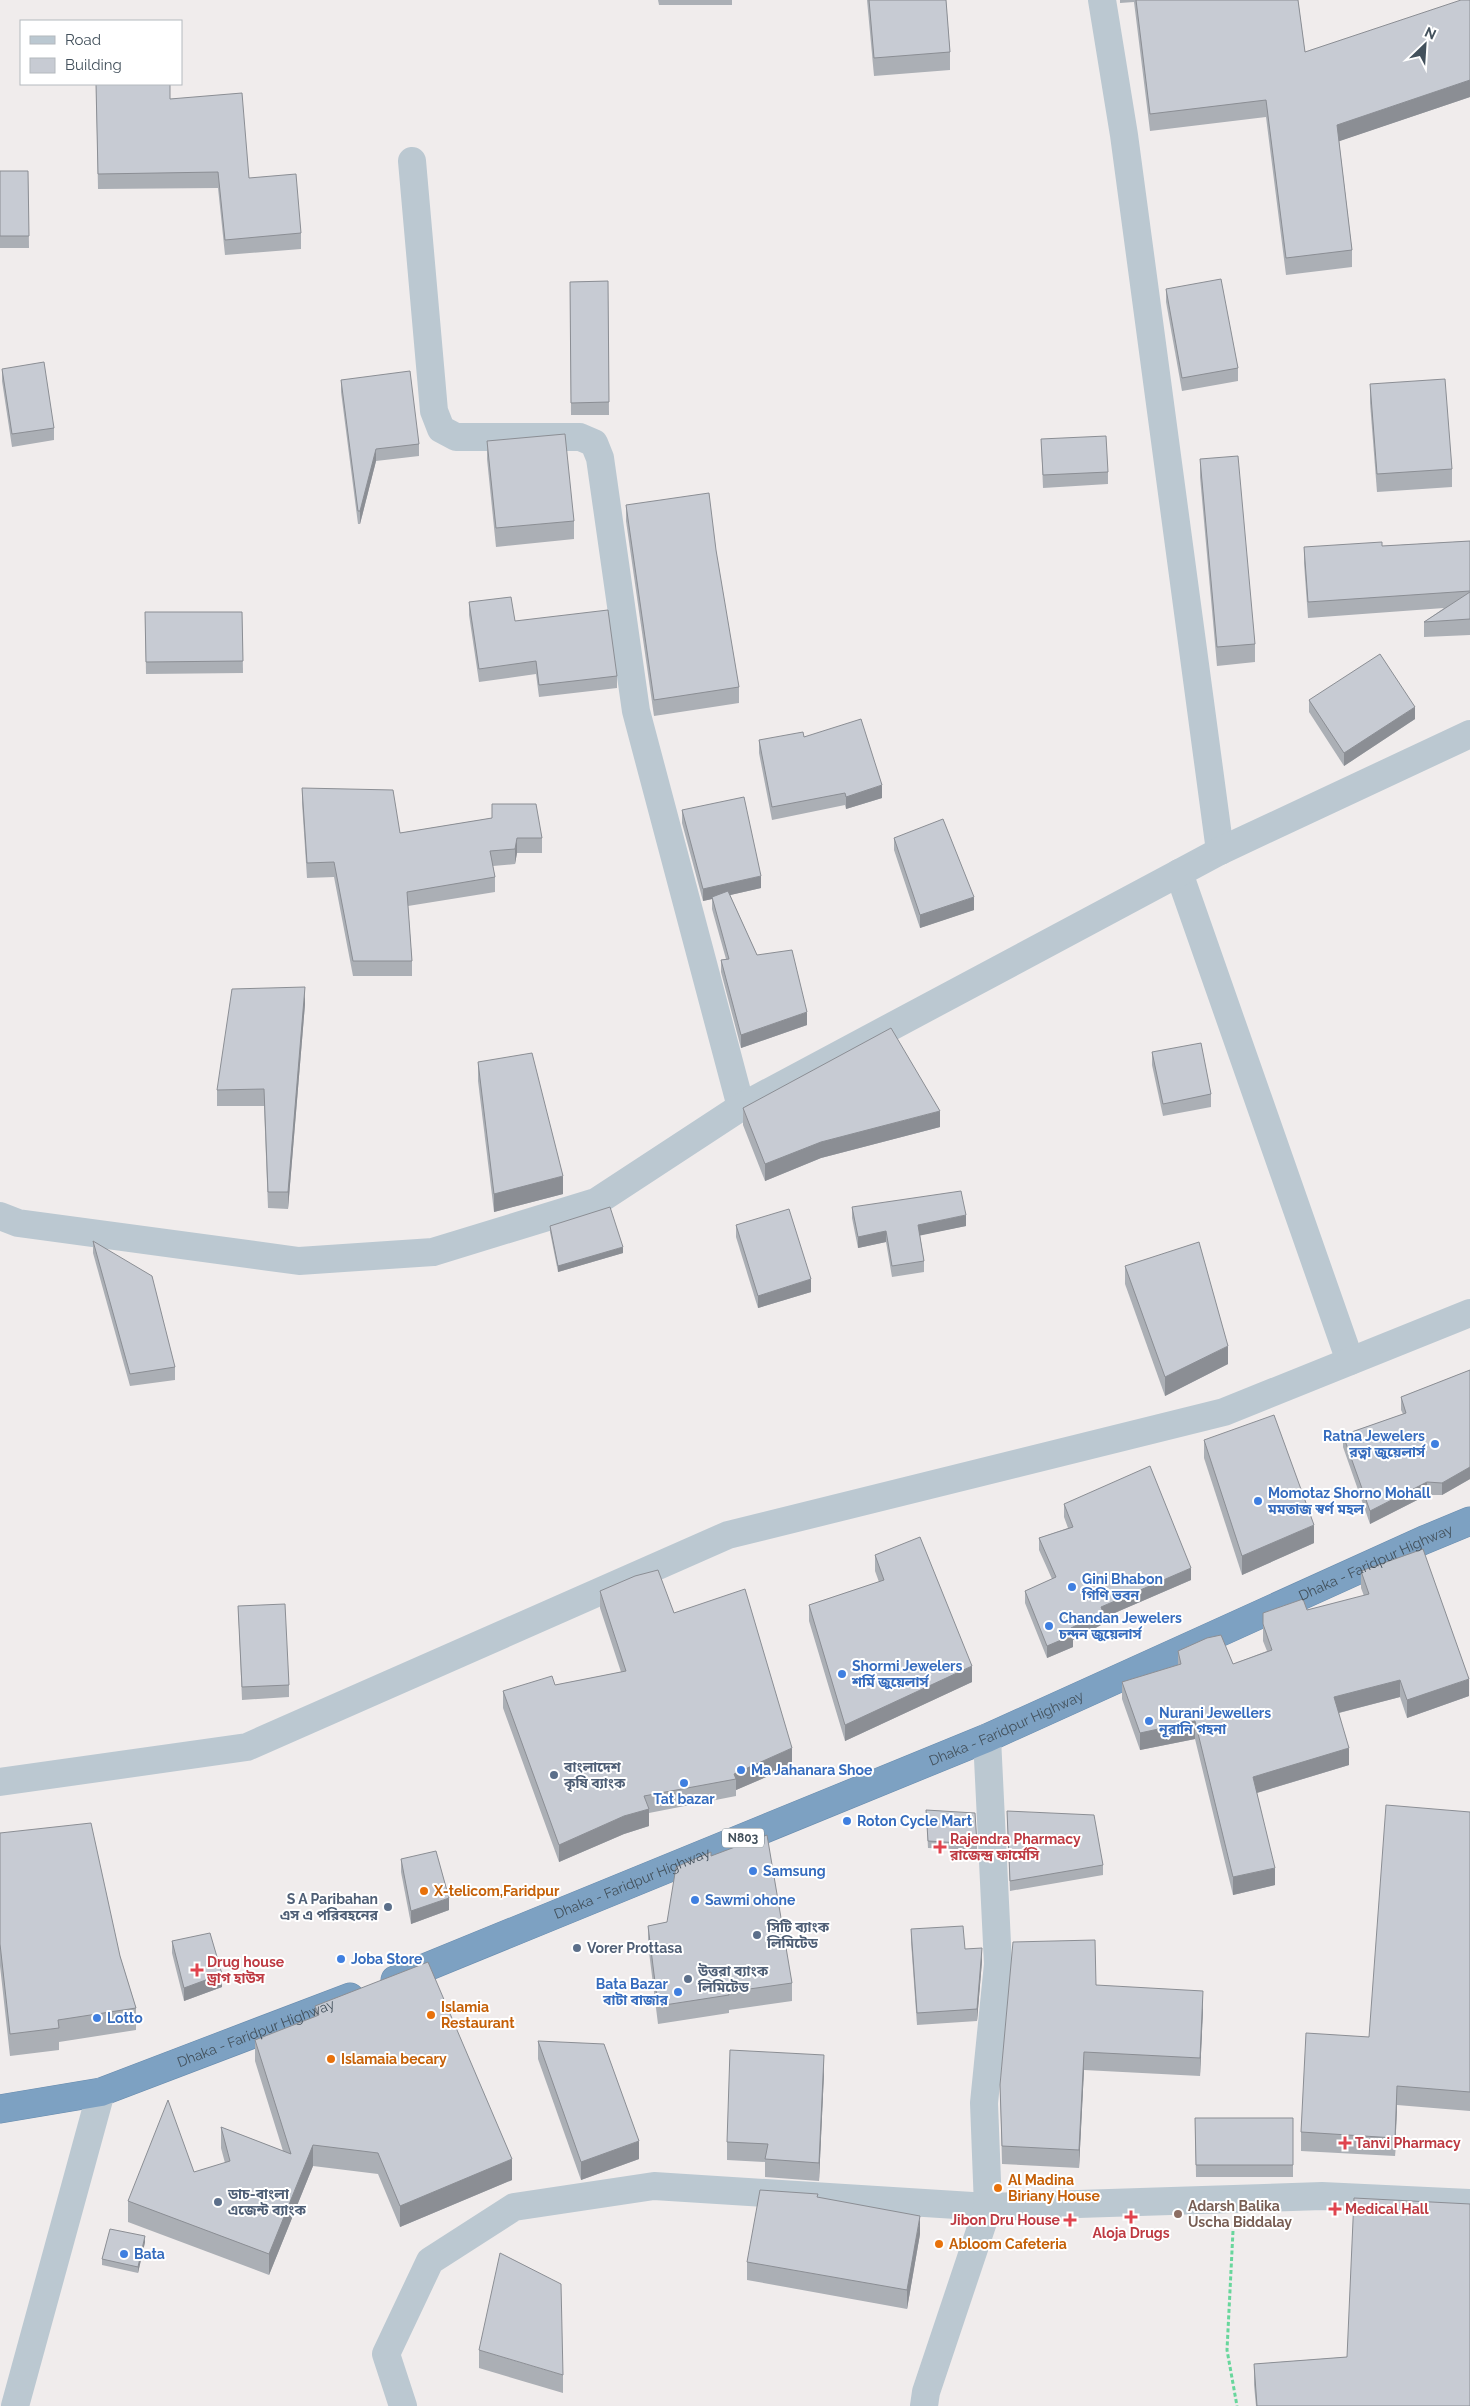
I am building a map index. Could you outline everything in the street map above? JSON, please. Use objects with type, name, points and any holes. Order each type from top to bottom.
[{"type":"highway","name":"Dhaka - Faridpur Highway","points":[[0,2109],[102,2092],[435,1964],[987,1738],[1424,1540],[1470,1521]]},
{"type":"street","points":[[1102,0],[1126,145],[1220,851]]},
{"type":"street","points":[[412,161],[434,411],[441,429],[456,437],[580,437],[594,444],[600,458],[636,710],[741,1107]]},
{"type":"street","points":[[0,1216],[18,1223],[299,1262],[433,1252],[596,1202],[741,1107],[1220,851],[1470,734]]},
{"type":"street","points":[[1179,873],[1350,1361]]},
{"type":"street","points":[[0,1782],[247,1747],[728,1535],[1224,1412],[1470,1312]]},
{"type":"street","points":[[924,2406],[926,2392],[988,2206],[984,2103],[998,1964],[987,1738]]},
{"type":"street","points":[[15,2406],[102,2092]]},
{"type":"street","points":[[403,2406],[386,2354],[430,2261],[514,2207],[654,2186],[988,2206],[1322,2196],[1470,2203]]},
{"type":"path","points":[[1234,2198],[1227,2350],[1237,2406]]},
{"type":"building","points":[[869,0],[946,0],[950,52],[874,58]]},
{"type":"building","points":[[1136,0],[1298,0],[1305,52],[1461,0],[1470,0],[1470,80],[1337,125],[1352,250],[1286,258],[1266,100],[1150,114]]},
{"type":"building","points":[[96,85],[170,85],[170,99],[242,93],[249,178],[296,174],[301,233],[225,240],[218,172],[98,174]]},
{"type":"building","points":[[0,171],[28,171],[29,236],[0,236]]},
{"type":"building","points":[[1221,279],[1238,368],[1182,378],[1166,289]]},
{"type":"building","points":[[608,281],[609,402],[571,403],[570,282]]},
{"type":"building","points":[[44,362],[54,428],[12,434],[2,369]]},
{"type":"building","points":[[410,371],[419,444],[376,449],[360,511],[358,511],[341,380]]},
{"type":"building","points":[[1445,379],[1452,469],[1377,474],[1370,384]]},
{"type":"building","points":[[565,434],[574,521],[496,528],[487,441]]},
{"type":"building","points":[[1106,436],[1108,472],[1043,475],[1041,439]]},
{"type":"building","points":[[1238,456],[1255,644],[1217,647],[1200,459]]},
{"type":"building","points":[[709,493],[716,550],[739,687],[654,700],[626,505]]},
{"type":"building","points":[[1470,541],[1470,591],[1308,602],[1304,547],[1382,542],[1382,546]]},
{"type":"building","points":[[1470,592],[1470,619],[1424,622]]},
{"type":"building","points":[[511,597],[515,621],[608,610],[617,676],[539,685],[536,661],[479,669],[469,602]]},
{"type":"building","points":[[145,612],[242,612],[243,661],[146,662]]},
{"type":"building","points":[[1380,654],[1415,707],[1344,753],[1309,700]]},
{"type":"building","points":[[861,719],[882,785],[846,797],[845,793],[772,807],[759,740],[803,732],[804,737]]},
{"type":"building","points":[[302,788],[393,790],[400,833],[492,818],[492,804],[536,804],[542,838],[517,838],[515,849],[490,851],[495,877],[407,892],[412,961],[353,961],[334,862],[307,863]]},
{"type":"building","points":[[744,797],[761,876],[703,889],[682,810]]},
{"type":"building","points":[[943,819],[974,897],[920,915],[894,838]]},
{"type":"building","points":[[728,891],[757,955],[792,950],[807,1012],[741,1035],[721,960],[729,959],[712,897]]},
{"type":"building","points":[[305,987],[288,1192],[268,1192],[264,1089],[217,1090],[232,989]]},
{"type":"building","points":[[891,1028],[940,1111],[821,1142],[765,1164],[743,1108]]},
{"type":"building","points":[[1201,1043],[1211,1094],[1163,1104],[1152,1052]]},
{"type":"building","points":[[532,1053],[563,1176],[494,1194],[478,1062]]},
{"type":"building","points":[[961,1191],[966,1215],[918,1225],[924,1261],[892,1266],[886,1231],[858,1237],[852,1207]]},
{"type":"building","points":[[610,1207],[623,1247],[558,1266],[550,1226]]},
{"type":"building","points":[[789,1209],[811,1279],[758,1296],[736,1225]]},
{"type":"building","points":[[93,1241],[152,1276],[175,1367],[130,1374]]},
{"type":"building","points":[[1199,1242],[1228,1346],[1165,1377],[1125,1266]]},
{"type":"building","points":[[1470,1370],[1470,1467],[1442,1483],[1427,1482],[1370,1511],[1343,1435],[1406,1413],[1401,1397]]},
{"type":"building","name":"Momotaz Shorno Mohall মমতাজ স্বর্ণ মহল","points":[[1274,1415],[1314,1525],[1242,1556],[1204,1440]]},
{"type":"building","points":[[1150,1466],[1191,1568],[1101,1607],[1103,1612],[1071,1628],[1073,1635],[1047,1646],[1025,1591],[1056,1577],[1039,1538],[1073,1527],[1064,1504]]},
{"type":"building","points":[[920,1537],[972,1666],[845,1725],[809,1605],[884,1580],[875,1555]]},
{"type":"building","points":[[1423,1549],[1469,1679],[1407,1700],[1400,1680],[1334,1697],[1349,1748],[1253,1777],[1275,1868],[1233,1877],[1195,1721],[1140,1733],[1122,1682],[1181,1664],[1178,1651],[1207,1638],[1221,1635],[1233,1664],[1272,1650],[1263,1624],[1263,1613],[1303,1599],[1307,1610],[1369,1594],[1361,1571]]},
{"type":"building","points":[[658,1570],[674,1613],[745,1589],[792,1748],[734,1774],[736,1779],[644,1796],[649,1809],[624,1816],[559,1845],[503,1691],[552,1676],[555,1685],[626,1671],[600,1591],[635,1576]]},
{"type":"building","points":[[285,1604],[289,1685],[242,1687],[238,1606]]},
{"type":"building","points":[[1386,1805],[1470,1812],[1470,2092],[1397,2086],[1395,2138],[1301,2132],[1306,2033],[1369,2037]]},
{"type":"building","points":[[926,1810],[975,1813],[977,1844],[928,1841]]},
{"type":"building","points":[[1007,1811],[1094,1815],[1103,1865],[1010,1881]]},
{"type":"building","points":[[91,1823],[120,1956],[136,2008],[58,2020],[59,2028],[10,2034],[0,1944],[0,1833]]},
{"type":"building","points":[[767,1835],[792,1983],[728,1992],[729,1995],[658,2006],[648,1926],[667,1922],[676,1867],[711,1852],[711,1856]]},
{"type":"building","name":"X-telicom,Faridpur","points":[[436,1851],[449,1898],[411,1911],[401,1859]]},
{"type":"building","points":[[963,1926],[965,1949],[982,1948],[977,2009],[917,2013],[911,1929]]},
{"type":"building","name":"Drug house ড্রাগ হাউস","points":[[210,1933],[222,1974],[184,1988],[172,1941]]},
{"type":"building","points":[[1095,1940],[1096,1985],[1203,1991],[1200,2058],[1084,2052],[1079,2150],[1002,2146],[1000,2085],[1013,1942]]},
{"type":"building","points":[[428,1962],[512,2159],[400,2206],[378,2153],[313,2145],[269,2254],[128,2201],[168,2100],[194,2172],[230,2161],[221,2127],[291,2154],[255,2040],[319,2015],[315,2006]]},
{"type":"building","points":[[538,2041],[604,2044],[639,2141],[581,2162]]},
{"type":"building","points":[[730,2050],[824,2055],[819,2163],[765,2159],[768,2144],[727,2142]]},
{"type":"building","points":[[1195,2118],[1293,2118],[1293,2165],[1196,2165]]},
{"type":"building","points":[[760,2190],[818,2194],[817,2197],[920,2216],[907,2290],[747,2262]]},
{"type":"building","points":[[1354,2198],[1470,2204],[1470,2406],[1257,2406],[1254,2364],[1347,2357]]},
{"type":"building","name":"Bata","points":[[110,2229],[145,2236],[138,2267],[102,2259]]},
{"type":"building","points":[[500,2253],[561,2284],[563,2375],[479,2350]]},
{"type":"place","name":"Ratna Jewelers রত্না জুয়েলার্স","points":[[1435,1444]]},
{"type":"place","name":"Momotaz Shorno Mohall মমতাজ স্বর্ণ মহল","points":[[1258,1501]]},
{"type":"place","name":"Gini Bhabon গিণি ভবন","points":[[1072,1587]]},
{"type":"place","name":"Chandan Jewelers চন্দন জুয়েলার্স","points":[[1049,1626]]},
{"type":"place","name":"Shormi Jewelers শর্মি জুয়েলার্স","points":[[842,1674]]},
{"type":"place","name":"Nurani Jewellers নূরানি গহনা","points":[[1149,1721]]},
{"type":"place","name":"Ma Jahanara Shoe","points":[[741,1770]]},
{"type":"place","name":"বাংলাদেশ কৃষি ব্যাংক","points":[[554,1775]]},
{"type":"place","name":"Tat bazar","points":[[684,1783]]},
{"type":"place","name":"Roton Cycle Mart","points":[[847,1821]]},
{"type":"place","name":"Rajendra Pharmacy রাজেন্দ্র ফার্মেসি","points":[[940,1847]]},
{"type":"place","name":"Samsung","points":[[753,1871]]},
{"type":"place","name":"X-telicom,Faridpur","points":[[424,1891]]},
{"type":"place","name":"Sawmi ohone","points":[[695,1900]]},
{"type":"place","name":"S A Paribahan এস এ পরিবহনের","points":[[388,1907]]},
{"type":"place","name":"সিটি ব্যাংক লিমিটেড","points":[[757,1935]]},
{"type":"place","name":"Vorer Prottasa","points":[[577,1948]]},
{"type":"place","name":"Joba Store","points":[[341,1959]]},
{"type":"place","name":"Drug house ড্রাগ হাউস","points":[[197,1970]]},
{"type":"place","name":"উত্তরা ব্যাংক লিমিটেড","points":[[688,1979]]},
{"type":"place","name":"Bata Bazar বাটা বাজার","points":[[678,1992]]},
{"type":"place","name":"Islamia Restaurant","points":[[431,2015]]},
{"type":"place","name":"Lotto","points":[[97,2018]]},
{"type":"place","name":"Islamaia becary","points":[[331,2059]]},
{"type":"place","name":"Tanvi Pharmacy","points":[[1345,2143]]},
{"type":"place","name":"Al Madina Biriany House","points":[[998,2188]]},
{"type":"place","name":"ডাচ-বাংলা এজেন্ট ব্যাংক","points":[[218,2202]]},
{"type":"place","name":"Medical Hall","points":[[1335,2209]]},
{"type":"place","name":"Adarsh Balika Uscha Biddalay","points":[[1178,2214]]},
{"type":"place","name":"Aloja Drugs","points":[[1131,2217]]},
{"type":"place","name":"Jibon Dru House","points":[[1070,2220]]},
{"type":"place","name":"Abloom Cafeteria","points":[[939,2244]]},
{"type":"place","name":"Bata","points":[[124,2254]]}]
